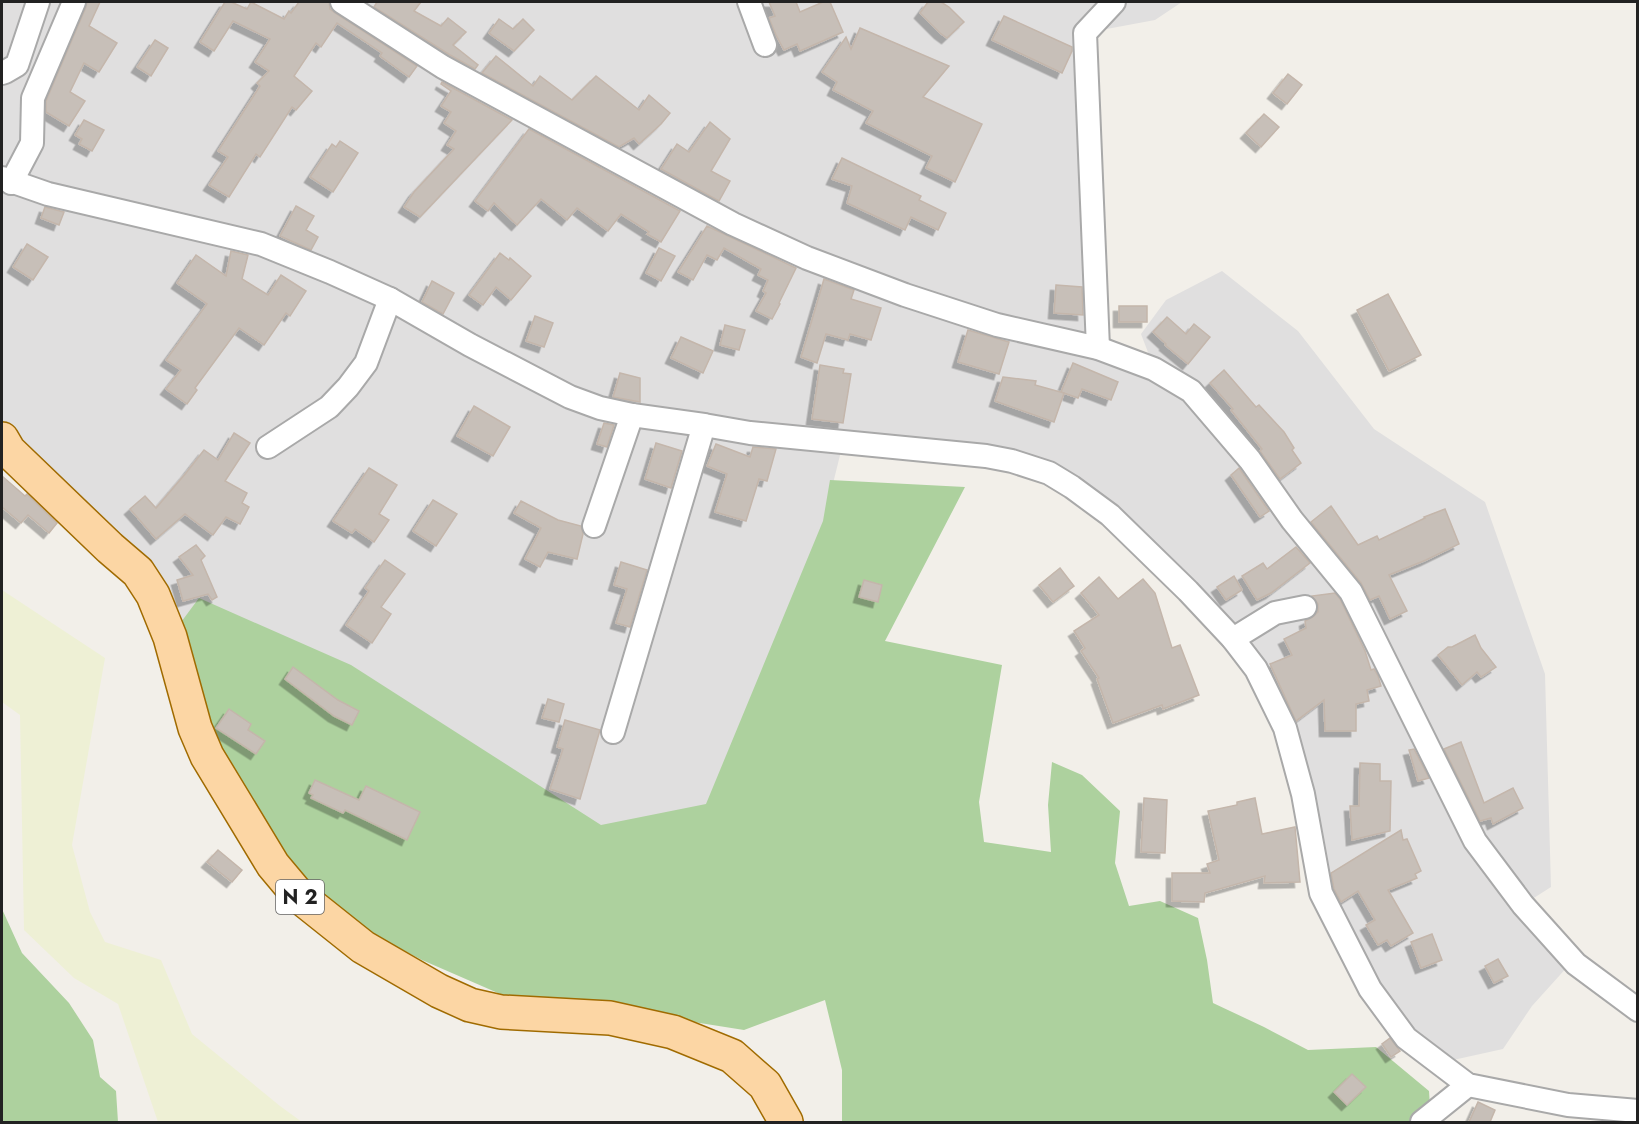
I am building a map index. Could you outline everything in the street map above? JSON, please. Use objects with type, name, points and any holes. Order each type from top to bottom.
[{"type":"main road","name":"N 2","points":[[2,439],[9,451],[138,572],[153,595],[170,637],[195,728],[207,756],[273,865],[299,896],[363,947],[439,992],[470,1005],[501,1012],[609,1018],[673,1032],[732,1056],[765,1085],[786,1122]]},
{"type":"street","points":[[2,73],[17,65],[38,2]]},
{"type":"street","points":[[74,2],[33,98],[32,143],[6,180],[48,194],[261,244],[390,299],[570,398],[600,408],[750,433],[986,456],[1012,461],[1049,474],[1072,487],[1110,515],[1188,591],[1233,639],[1256,669],[1285,728],[1303,794],[1321,893],[1370,989],[1407,1038],[1468,1085],[1568,1105],[1638,1111]]},
{"type":"street","points":[[342,2],[443,67],[733,224],[796,254],[905,295],[996,325],[1098,348],[1154,369],[1191,390],[1250,460],[1292,520],[1352,592],[1475,841],[1523,905],[1576,964],[1638,1010]]},
{"type":"street","points":[[749,2],[765,45]]},
{"type":"street","points":[[1098,348],[1085,33],[1114,2]]},
{"type":"street","points":[[268,447],[329,407],[348,387],[366,363],[390,299]]},
{"type":"street","points":[[594,526],[633,415]]},
{"type":"street","points":[[613,732],[704,425]]},
{"type":"street","points":[[1233,639],[1275,613],[1305,607]]},
{"type":"street","points":[[1422,1122],[1468,1085]]},
{"type":"shaded area","points":[[2,2],[1182,2],[1155,20],[1085,33],[1098,348],[1154,368],[1141,334],[1166,300],[1222,271],[1298,331],[1374,429],[1485,502],[1545,674],[1551,887],[1523,905],[1569,965],[1532,1006],[1503,1049],[1453,1060],[1411,1029],[1370,989],[1321,893],[1303,794],[1233,639],[1049,474],[843,443],[792,650],[736,799],[598,848],[170,637],[153,595],[2,455]]},
{"type":"green space","points":[[830,480],[965,487],[885,641],[1002,665],[979,802],[984,842],[1051,852],[1048,805],[1052,762],[1082,775],[1120,811],[1115,863],[1129,906],[1160,901],[1198,918],[1213,1003],[1308,1050],[1376,1047],[1429,1091],[1431,1122],[842,1122],[842,1070],[825,1000],[744,1030],[662,1017],[546,1014],[422,960],[299,896],[245,820],[170,637],[199,598],[351,665],[601,825],[706,804],[823,521]]},
{"type":"green space","points":[[2,590],[105,658],[72,845],[90,912],[105,942],[161,960],[192,1034],[302,1122],[158,1122],[118,1004],[74,978],[24,930],[20,715],[2,702]]},
{"type":"green space","points":[[2,909],[22,953],[69,1003],[93,1040],[100,1077],[116,1091],[118,1122],[2,1122]]},
{"type":"building","points":[[87,2],[100,2],[89,26],[117,43],[99,72],[84,63],[70,92],[85,101],[69,126],[46,112],[46,101]]},
{"type":"building","points":[[225,2],[231,2],[247,9],[251,2],[284,19],[299,2],[329,2],[330,9],[335,13],[417,66],[409,77],[380,56],[382,53],[337,23],[321,47],[316,43],[294,76],[312,91],[296,110],[292,107],[260,157],[256,154],[229,197],[209,185],[228,157],[218,151],[260,86],[257,83],[269,71],[255,62],[270,39],[233,21],[214,51],[200,42]]},
{"type":"building","points":[[377,2],[421,2],[414,11],[441,26],[448,18],[466,32],[453,45],[478,65],[475,69],[450,55],[374,7]]},
{"type":"building","points":[[769,2],[796,2],[800,12],[823,2],[830,2],[843,32],[800,51],[797,44],[784,50],[769,18],[775,16]]},
{"type":"building","points":[[928,2],[941,2],[964,22],[947,38],[920,13]]},
{"type":"building","points":[[1004,16],[1072,47],[1062,73],[992,40]]},
{"type":"building","points":[[499,19],[513,29],[523,19],[534,30],[514,51],[489,33]]},
{"type":"building","points":[[860,28],[949,66],[923,97],[982,124],[955,182],[926,168],[932,156],[866,123],[873,111],[833,90],[837,82],[822,72],[846,37],[851,49]]},
{"type":"building","points":[[155,40],[168,48],[151,76],[137,67]]},
{"type":"building","points":[[496,56],[533,86],[540,76],[572,100],[596,76],[639,110],[649,95],[670,113],[639,144],[634,138],[619,147],[482,73]]},
{"type":"building","points":[[1288,74],[1302,85],[1287,104],[1273,93]]},
{"type":"building","points":[[442,82],[512,120],[420,217],[404,207],[414,192],[454,149],[447,145],[456,131],[444,123],[451,112],[441,106],[451,91],[441,84]]},
{"type":"building","points":[[1264,114],[1279,127],[1261,147],[1246,133]]},
{"type":"building","points":[[84,120],[104,130],[92,151],[79,144],[82,139],[75,135]]},
{"type":"building","points":[[710,122],[730,139],[711,171],[730,181],[719,201],[661,169],[677,144],[689,152]]},
{"type":"building","points":[[529,129],[680,211],[661,242],[621,214],[608,231],[577,208],[567,220],[541,199],[517,225],[494,203],[488,211],[475,201]]},
{"type":"building","points":[[340,141],[358,153],[333,192],[310,177],[332,144],[336,147]]},
{"type":"building","points":[[842,158],[921,196],[919,200],[946,213],[938,230],[911,217],[905,230],[847,203],[852,186],[832,179]]},
{"type":"building","points":[[296,206],[314,216],[306,230],[318,237],[311,250],[280,236]]},
{"type":"building","points":[[45,207],[64,212],[59,225],[41,218]]},
{"type":"building","points":[[707,226],[796,268],[772,319],[756,311],[766,293],[763,291],[768,280],[758,275],[761,269],[724,248],[717,260],[707,255],[693,280],[678,272]]},
{"type":"building","points":[[27,244],[48,257],[33,280],[13,267]]},
{"type":"building","points":[[659,248],[675,256],[661,281],[646,273]]},
{"type":"building","points":[[231,251],[248,255],[242,279],[268,295],[281,275],[306,291],[290,316],[286,313],[264,345],[239,328],[195,388],[197,390],[187,404],[166,389],[181,370],[166,360],[207,304],[177,283],[196,255],[226,276]]},
{"type":"building","points":[[500,253],[509,260],[510,258],[531,276],[511,300],[496,287],[483,305],[469,295]]},
{"type":"building","points":[[824,279],[854,290],[851,299],[881,308],[871,340],[850,334],[848,340],[826,334],[817,363],[801,357]]},
{"type":"building","points":[[432,281],[454,293],[443,314],[422,302]]},
{"type":"building","points":[[1056,285],[1082,287],[1083,315],[1054,313]]},
{"type":"building","points":[[1388,294],[1421,355],[1389,371],[1357,310]]},
{"type":"building","points":[[1119,306],[1147,306],[1147,322],[1119,322]]},
{"type":"building","points":[[535,316],[553,323],[544,347],[526,341]]},
{"type":"building","points":[[1167,317],[1186,334],[1194,324],[1210,337],[1188,364],[1153,332]]},
{"type":"building","points":[[725,325],[745,330],[739,350],[720,345]]},
{"type":"building","points":[[968,330],[1009,342],[999,374],[958,362]]},
{"type":"building","points":[[681,337],[713,351],[703,373],[671,358]]},
{"type":"building","points":[[1073,363],[1118,382],[1111,400],[1082,389],[1078,398],[1061,392]]},
{"type":"building","points":[[820,365],[844,369],[843,373],[851,374],[843,423],[812,419]]},
{"type":"building","points":[[1224,370],[1256,407],[1259,405],[1284,432],[1294,448],[1292,450],[1301,463],[1280,479],[1260,451],[1262,449],[1231,410],[1233,409],[1210,383]]},
{"type":"building","points":[[620,373],[640,378],[640,402],[613,397]]},
{"type":"building","points":[[1003,377],[1036,381],[1035,385],[1064,393],[1054,422],[995,401]]},
{"type":"building","points":[[474,406],[510,427],[493,456],[457,436]]},
{"type":"building","points":[[604,423],[614,425],[607,447],[597,444]]},
{"type":"building","points":[[234,433],[250,443],[225,481],[247,493],[242,503],[249,507],[240,524],[226,517],[213,535],[185,514],[156,539],[130,509],[145,496],[156,508],[204,450],[218,460]]},
{"type":"building","points":[[656,443],[682,451],[671,488],[645,479]]},
{"type":"building","points":[[716,444],[750,457],[753,447],[776,449],[767,481],[759,479],[746,521],[715,512],[727,474],[707,466]]},
{"type":"building","points":[[369,468],[397,485],[379,514],[389,520],[374,542],[355,529],[352,533],[333,521]]},
{"type":"building","points":[[1239,468],[1269,511],[1260,517],[1231,475]]},
{"type":"building","points":[[2,476],[25,496],[27,494],[57,523],[49,533],[28,515],[21,523],[2,507]]},
{"type":"building","points":[[433,500],[457,514],[436,546],[413,531]]},
{"type":"building","points":[[521,501],[558,520],[581,526],[583,534],[577,559],[548,552],[540,567],[525,559],[541,528],[514,513]]},
{"type":"building","points":[[1331,506],[1358,545],[1377,536],[1379,540],[1445,509],[1459,544],[1389,575],[1407,611],[1390,619],[1379,596],[1370,600],[1361,583],[1311,522]]},
{"type":"building","points":[[196,545],[205,556],[201,560],[217,597],[212,600],[208,594],[183,601],[177,580],[193,575],[179,557]]},
{"type":"building","points":[[1296,547],[1310,563],[1271,593],[1257,600],[1242,576],[1263,563],[1267,569]]},
{"type":"building","points":[[385,560],[405,574],[381,607],[391,614],[372,643],[346,625],[369,591],[365,588]]},
{"type":"building","points":[[621,562],[647,570],[630,627],[616,623],[627,589],[614,585]]},
{"type":"building","points":[[1060,568],[1074,586],[1053,602],[1039,585]]},
{"type":"building","points":[[1234,576],[1242,590],[1226,600],[1217,587]]},
{"type":"building","points":[[1099,577],[1118,599],[1143,579],[1155,593],[1172,648],[1180,645],[1199,695],[1163,709],[1162,705],[1113,723],[1097,679],[1099,678],[1081,651],[1085,648],[1074,631],[1099,615],[1081,593]]},
{"type":"building","points":[[864,580],[882,585],[878,602],[859,597]]},
{"type":"building","points":[[1335,593],[1365,651],[1371,670],[1374,669],[1381,686],[1367,690],[1369,701],[1356,704],[1356,731],[1325,731],[1324,700],[1296,721],[1270,664],[1292,655],[1284,639],[1306,628],[1305,621],[1318,612],[1318,604],[1312,596]]},
{"type":"building","points":[[1475,635],[1481,648],[1496,667],[1481,677],[1477,672],[1462,685],[1438,655],[1448,647]]},
{"type":"building","points":[[293,667],[338,700],[359,711],[352,725],[334,716],[285,679]]},
{"type":"building","points":[[548,699],[564,704],[559,722],[542,718]]},
{"type":"building","points":[[229,709],[251,724],[248,730],[265,741],[256,754],[216,728]]},
{"type":"building","points":[[565,720],[600,730],[580,799],[550,789],[563,749],[557,747]]},
{"type":"building","points":[[1461,742],[1484,803],[1513,788],[1523,808],[1493,824],[1491,818],[1480,821],[1444,749]]},
{"type":"building","points":[[1414,749],[1429,778],[1418,781],[1409,750]]},
{"type":"building","points":[[1360,763],[1380,764],[1380,781],[1391,781],[1390,831],[1352,840],[1350,806],[1359,806]]},
{"type":"building","points":[[315,780],[359,800],[366,786],[420,812],[407,840],[345,810],[343,813],[311,798],[313,795],[309,793]]},
{"type":"building","points":[[1144,798],[1167,800],[1165,853],[1141,852]]},
{"type":"building","points":[[1255,798],[1262,834],[1295,827],[1300,882],[1264,883],[1265,876],[1205,893],[1204,902],[1172,901],[1172,873],[1210,873],[1207,864],[1219,860],[1208,811],[1237,805],[1237,802]]},
{"type":"building","points":[[1401,830],[1403,840],[1407,839],[1421,871],[1415,874],[1417,878],[1388,890],[1413,933],[1391,946],[1387,940],[1378,945],[1366,925],[1375,920],[1358,891],[1341,902],[1334,889],[1331,873]]},
{"type":"building","points":[[218,850],[242,870],[232,882],[207,862]]},
{"type":"building","points":[[1432,934],[1442,960],[1421,968],[1411,942]]},
{"type":"building","points":[[1498,959],[1508,976],[1494,983],[1485,966]]},
{"type":"building","points":[[1390,1038],[1400,1051],[1391,1057],[1382,1044]]},
{"type":"building","points":[[1352,1074],[1366,1087],[1347,1105],[1334,1092]]},
{"type":"building","points":[[1478,1102],[1495,1110],[1490,1122],[1469,1122]]}]
